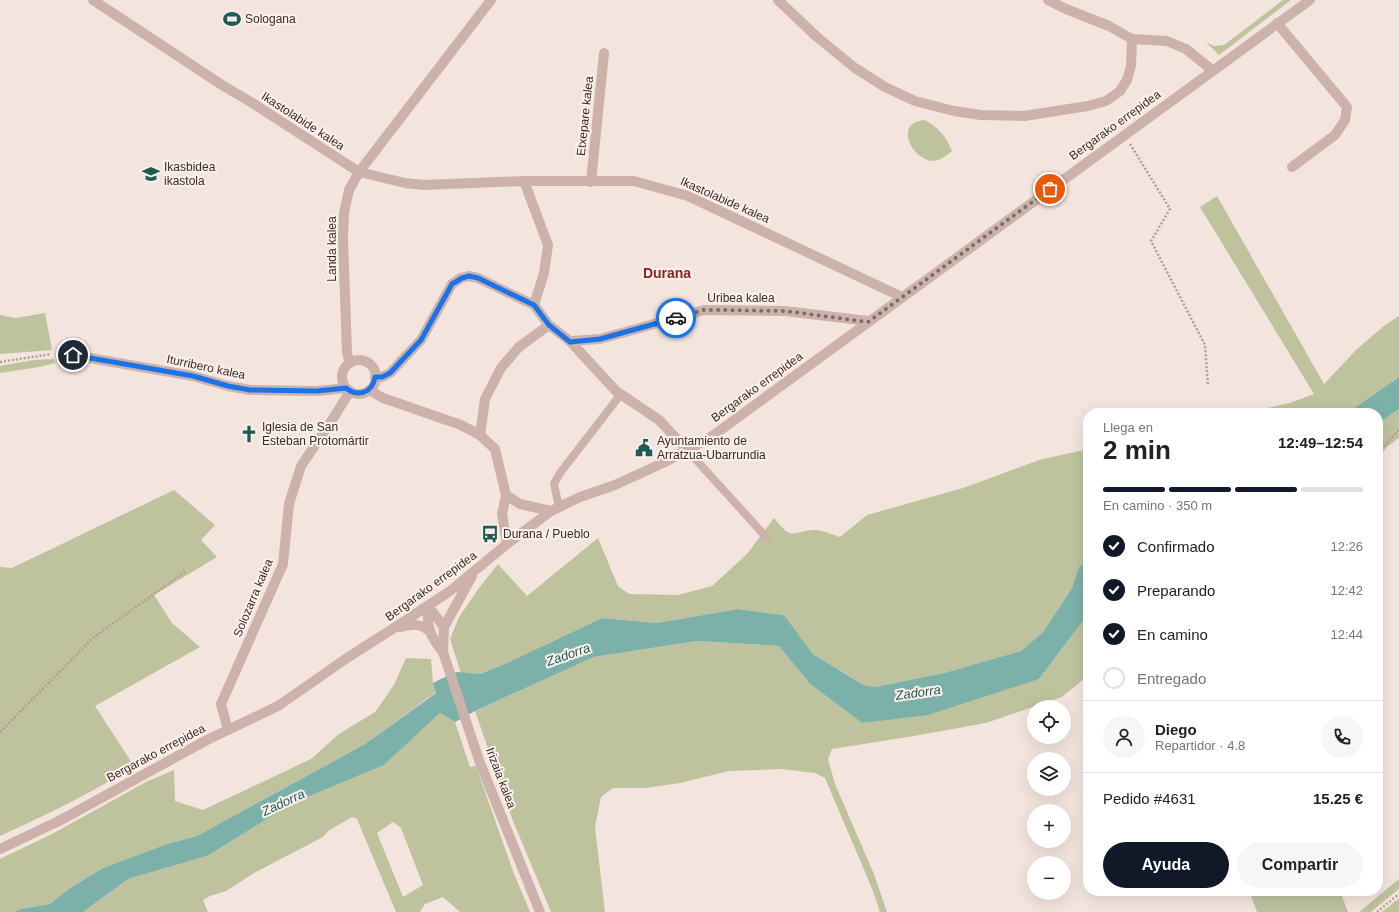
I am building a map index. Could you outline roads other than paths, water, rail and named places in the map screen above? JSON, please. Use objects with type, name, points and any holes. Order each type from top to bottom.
[{"type":"street","name":"Ikastolabide kalea","points":[[93,0],[216,81],[359,172],[406,183],[423,185],[524,181],[634,181],[688,196],[902,297]]},
{"type":"street","name":"Landa kalea","points":[[350,363],[347,353],[343,238],[344,213],[349,190],[359,172],[491,0]]},
{"type":"street","points":[[778,0],[817,37],[855,68],[885,87],[915,101],[954,111],[980,115],[1024,116],[1088,106],[1106,101],[1120,91],[1127,80],[1131,66],[1132,39]]},
{"type":"street","points":[[1048,0],[1108,26],[1132,39],[1167,41],[1186,49],[1212,70]]},
{"type":"street","name":"Bergarako errepidea","points":[[0,848],[59,821],[228,730],[278,706],[347,658],[428,606],[474,572],[507,544],[555,509],[580,497],[615,485],[688,451],[711,437],[1212,70],[1310,0]]},
{"type":"street","points":[[1277,23],[1347,107],[1345,120],[1335,135],[1292,167]]},
{"type":"street","name":"Etxepare kalea","points":[[591,182],[604,53]]},
{"type":"street","points":[[524,181],[548,245],[544,273],[534,305]]},
{"type":"street","points":[[375,377],[382,377],[390,373],[421,340],[452,284],[469,276],[478,278],[534,305],[549,325],[570,342],[621,394],[658,420],[688,451]]},
{"type":"street","name":"Uribea kalea","points":[[570,342],[600,339],[704,310],[785,311],[868,322]]},
{"type":"street","points":[[480,435],[485,398],[501,368],[519,347],[549,325]]},
{"type":"street","name":"Iturribero kalea","points":[[61,352],[193,376],[228,386],[250,390],[317,391],[348,389]]},
{"type":"street","points":[[358,360],[369,363],[375,377],[369,390],[359,393],[348,389],[343,383],[342,372],[350,363],[358,360]]},
{"type":"street","name":"Solozarra kalea","points":[[228,730],[221,704],[283,564],[289,504],[301,466],[348,389]]},
{"type":"street","points":[[369,390],[383,398],[461,425],[480,435],[495,450],[506,495],[502,514],[507,544]]},
{"type":"street","points":[[506,495],[520,504],[555,509]]},
{"type":"street","name":"Irizaia kalea","points":[[443,652],[444,627],[474,572]]},
{"type":"street","points":[[428,606],[444,627]]},
{"type":"street","name":"Irizaia kalea","points":[[428,606],[427,620],[432,638],[443,652],[480,763],[540,912]]},
{"type":"street","points":[[394,628],[413,624],[421,625],[430,631]]},
{"type":"lane","points":[[555,509],[554,484],[560,473],[621,394]]},
{"type":"lane","points":[[688,451],[768,538]]},
{"type":"water","points":[[1399,377],[1399,409],[1383,420],[1383,408],[1354,408]]},
{"type":"water","name":"Zadorra","points":[[1083,564],[1083,621],[1039,679],[928,715],[862,723],[810,684],[779,646],[697,641],[594,657],[475,711],[455,722],[440,713],[384,765],[291,804],[207,856],[128,879],[83,912],[14,912],[20,909],[50,904],[70,888],[103,868],[167,844],[197,836],[365,744],[436,693],[433,683],[447,676],[457,672],[480,674],[505,664],[602,618],[657,623],[738,609],[784,615],[813,654],[863,685],[875,687],[944,673],[1021,651],[1043,632],[1072,588],[1079,567]]},
{"type":"place","name":"Sologana","points":[[232,19]]},
{"type":"place","name":"Ikasbidea ikastola","points":[[151,174]]},
{"type":"place","name":"Iglesia de San Esteban Protomártir","points":[[249,434]]},
{"type":"place","name":"Ayuntamiento de Arratzua-Ubarrundia","points":[[644,448]]},
{"type":"place","name":"Durana / Pueblo","points":[[490,534]]},
{"type":"district","name":"Durana","points":[[667,273]]}]
